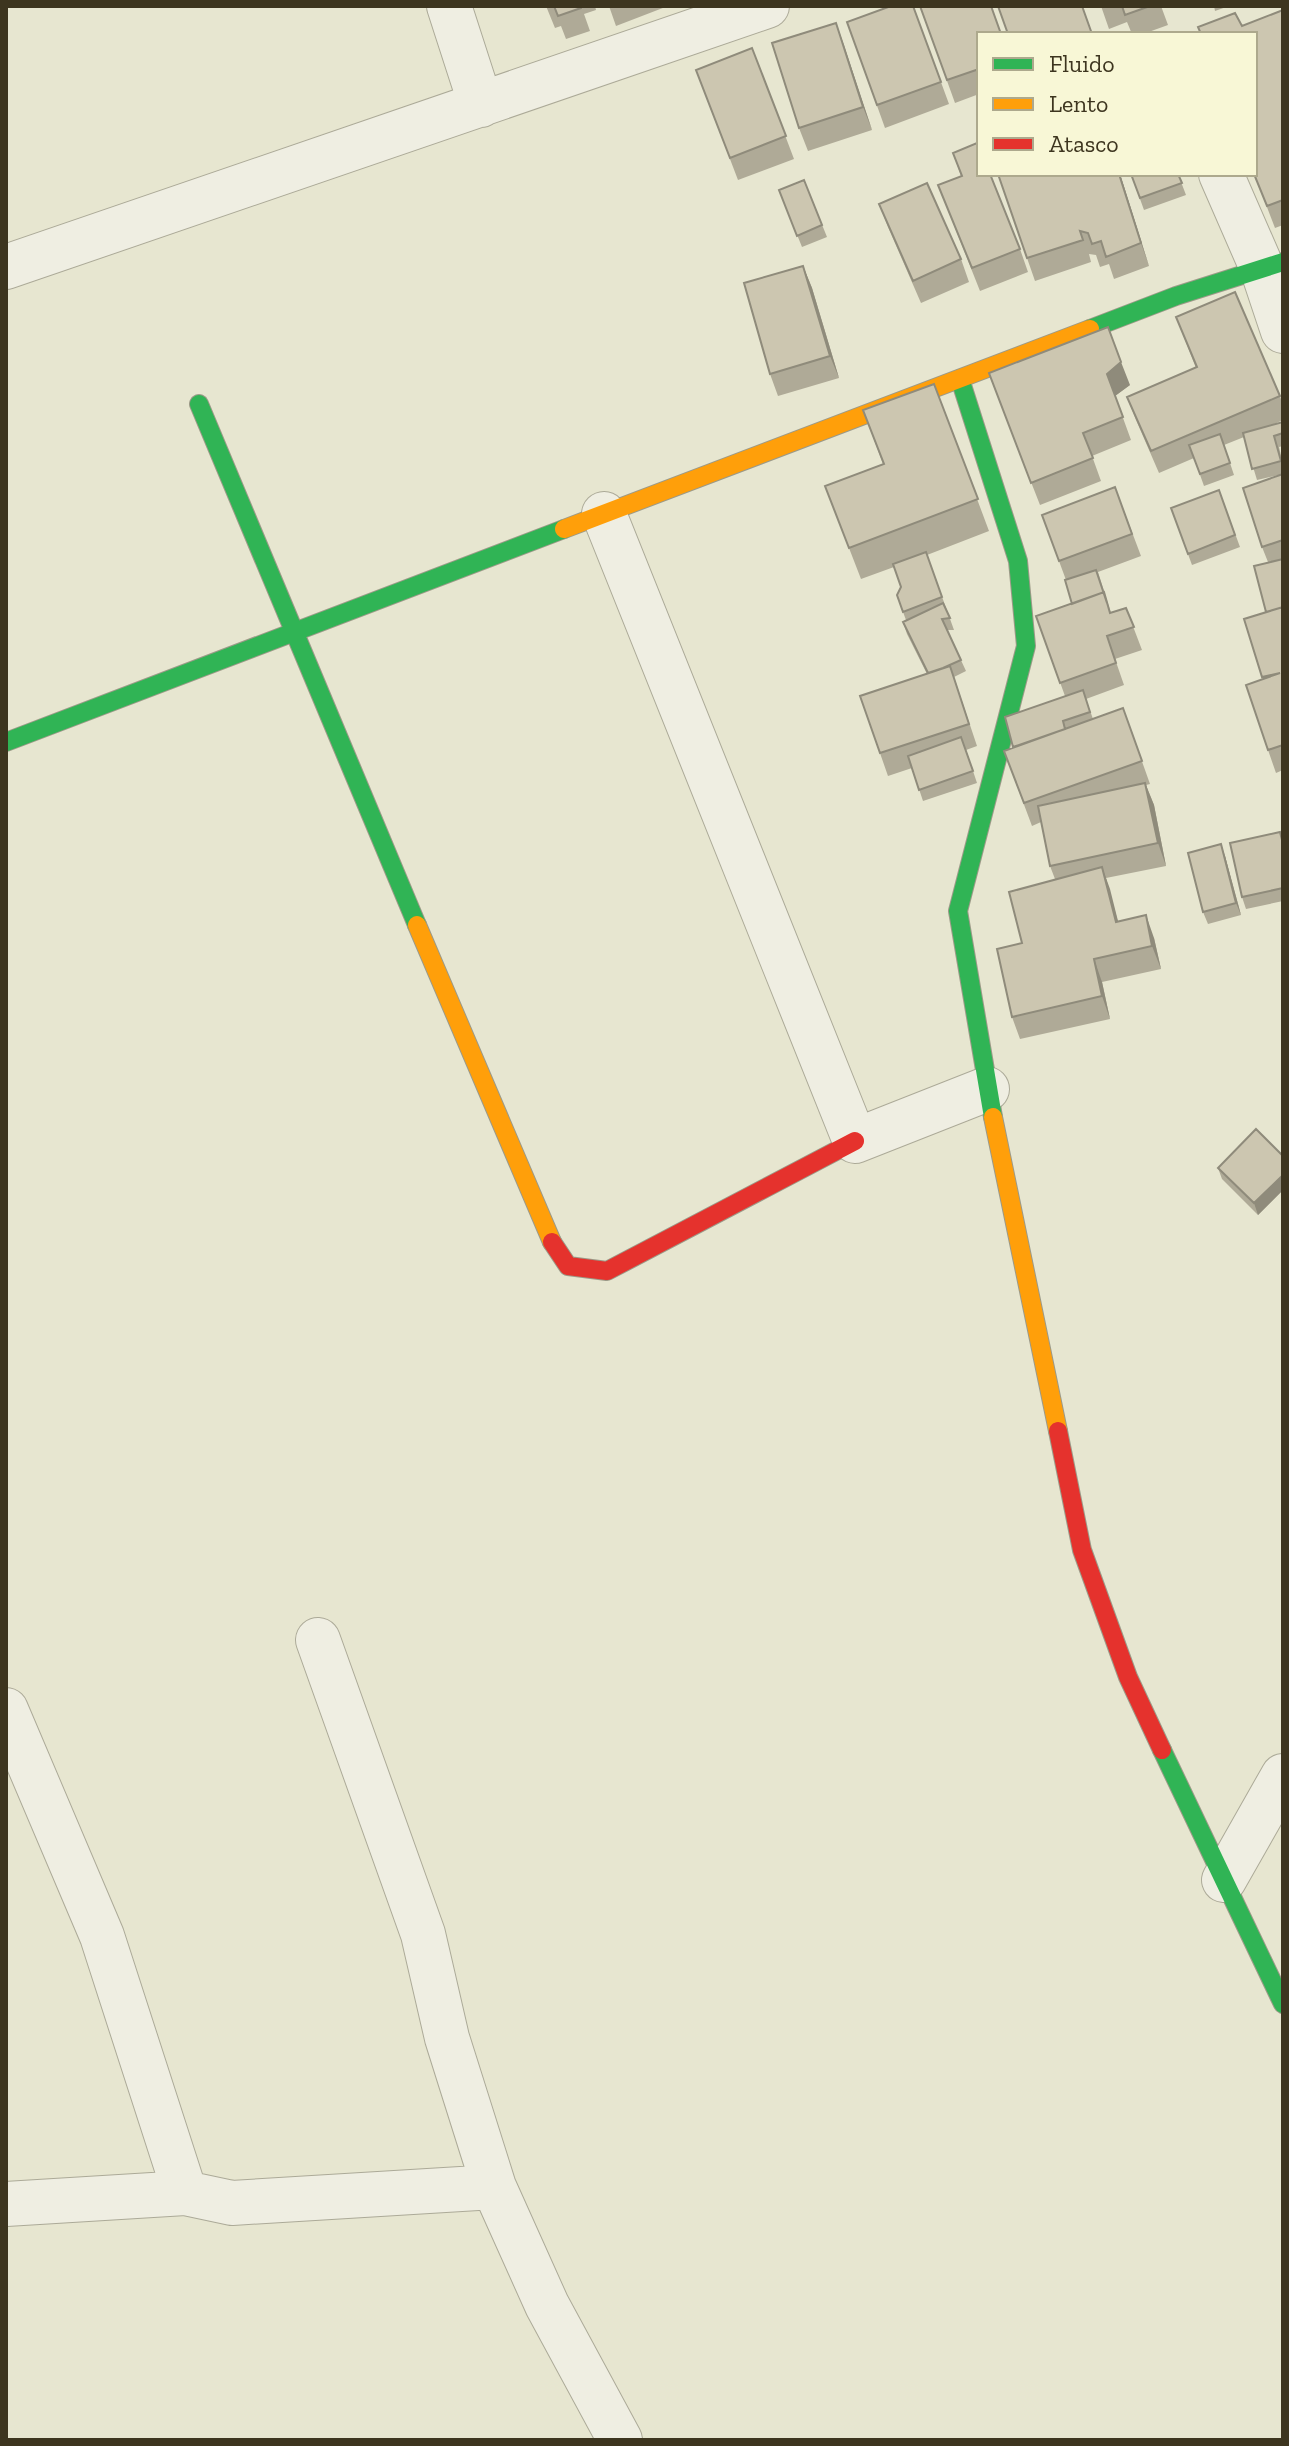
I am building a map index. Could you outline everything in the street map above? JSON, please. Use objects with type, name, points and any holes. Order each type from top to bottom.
[{"type":"street","points":[[449,6],[481,105]]},
{"type":"street","points":[[6,267],[767,6]]},
{"type":"street","points":[[1222,176],[1273,265],[1283,331]]},
{"type":"street","points":[[6,742],[1176,296],[1273,265]]},
{"type":"street","points":[[960,379],[1018,561],[1026,646],[958,911],[987,1089],[1082,1550],[1128,1677],[1283,2004]]},
{"type":"street","points":[[199,404],[544,1230],[568,1266],[607,1271],[855,1141],[987,1089]]},
{"type":"street","points":[[604,514],[855,1141]]},
{"type":"street","points":[[318,1640],[423,1934],[447,2038],[494,2187],[547,2305],[620,2440]]},
{"type":"street","points":[[6,1710],[102,1936],[185,2193]]},
{"type":"street","points":[[1224,1880],[1283,1776]]},
{"type":"street","points":[[6,2204],[185,2193],[232,2203],[494,2187]]},
{"type":"building","points":[[554,6],[581,6],[581,8],[558,16]]},
{"type":"building","points":[[891,6],[913,6],[941,82],[877,105],[847,22]]},
{"type":"building","points":[[920,6],[991,6],[1000,32],[977,32],[977,70],[947,80]]},
{"type":"building","points":[[998,6],[1082,6],[1091,32],[1007,32]]},
{"type":"building","points":[[1122,6],[1150,6],[1125,15]]},
{"type":"building","points":[[1283,10],[1283,200],[1267,206],[1255,176],[1257,32],[1200,32],[1198,27],[1235,13],[1242,26]]},
{"type":"building","points":[[836,23],[863,107],[799,128],[772,43]]},
{"type":"building","points":[[752,48],[786,136],[730,158],[696,70]]},
{"type":"building","points":[[977,143],[977,176],[991,176],[1020,249],[972,268],[938,185],[962,176],[953,153]]},
{"type":"building","points":[[999,176],[1120,176],[1141,243],[1106,257],[1101,241],[1092,244],[1088,233],[1080,231],[1083,240],[1027,258]]},
{"type":"building","points":[[1132,176],[1179,176],[1182,183],[1140,198]]},
{"type":"building","points":[[804,180],[822,225],[797,236],[779,190]]},
{"type":"building","points":[[927,183],[961,259],[913,281],[879,204]]},
{"type":"building","points":[[803,266],[830,356],[770,374],[744,283]]},
{"type":"building","points":[[1235,292],[1280,396],[1151,451],[1127,397],[1197,367],[1176,317]]},
{"type":"building","points":[[1108,327],[1121,362],[1107,374],[1123,417],[1083,433],[1093,458],[1031,483],[989,373]]},
{"type":"building","points":[[934,384],[978,499],[849,548],[825,486],[884,464],[863,410]]},
{"type":"building","points":[[1283,422],[1283,433],[1274,436],[1281,461],[1252,469],[1243,433]]},
{"type":"building","points":[[1220,434],[1230,463],[1200,474],[1189,445]]},
{"type":"building","points":[[1283,474],[1283,540],[1262,547],[1243,488]]},
{"type":"building","points":[[1115,487],[1132,534],[1059,561],[1042,515]]},
{"type":"building","points":[[1219,490],[1235,535],[1188,554],[1171,508]]},
{"type":"building","points":[[926,552],[942,597],[903,612],[897,595],[901,587],[893,564]]},
{"type":"building","points":[[1283,559],[1283,607],[1266,612],[1254,566]]},
{"type":"building","points":[[1096,570],[1103,592],[1072,604],[1065,580]]},
{"type":"building","points":[[1104,592],[1110,613],[1126,608],[1134,627],[1107,636],[1116,663],[1060,683],[1036,616]]},
{"type":"building","points":[[943,603],[950,618],[942,619],[961,660],[928,673],[903,622]]},
{"type":"building","points":[[1283,607],[1283,745],[1268,750],[1246,685],[1280,673],[1262,677],[1244,619]]},
{"type":"building","points":[[950,666],[969,724],[880,753],[860,696]]},
{"type":"building","points":[[1083,690],[1090,712],[1063,721],[1065,729],[1013,747],[1005,717]]},
{"type":"building","points":[[1123,708],[1142,761],[1024,803],[1004,751]]},
{"type":"building","points":[[961,737],[973,771],[919,790],[908,756]]},
{"type":"building","points":[[1145,783],[1158,843],[1050,866],[1038,806]]},
{"type":"building","points":[[1280,832],[1283,888],[1242,897],[1230,843]]},
{"type":"building","points":[[1221,844],[1236,903],[1203,912],[1188,853]]},
{"type":"building","points":[[1102,867],[1116,922],[1146,915],[1152,946],[1094,959],[1102,996],[1012,1017],[997,949],[1022,943],[1009,892]]},
{"type":"building","points":[[1256,1129],[1283,1156],[1283,1175],[1254,1203],[1218,1168]]},
{"type":"traffic: fast","points":[[1090,329],[1176,296],[1283,262]]},
{"type":"traffic: fast","points":[[960,379],[1018,561],[1026,646],[958,911],[993,1117]]},
{"type":"traffic: fast","points":[[199,404],[417,925]]},
{"type":"traffic: fast","points":[[6,742],[564,529]]},
{"type":"traffic: fast","points":[[1162,1750],[1283,2004]]},
{"type":"traffic: slow","points":[[564,529],[1090,329]]},
{"type":"traffic: slow","points":[[417,925],[552,1242]]},
{"type":"traffic: slow","points":[[993,1117],[1058,1431]]},
{"type":"traffic: jam","points":[[552,1242],[568,1266],[607,1271],[855,1141]]},
{"type":"traffic: jam","points":[[1058,1431],[1082,1550],[1128,1677],[1162,1750]]}]
